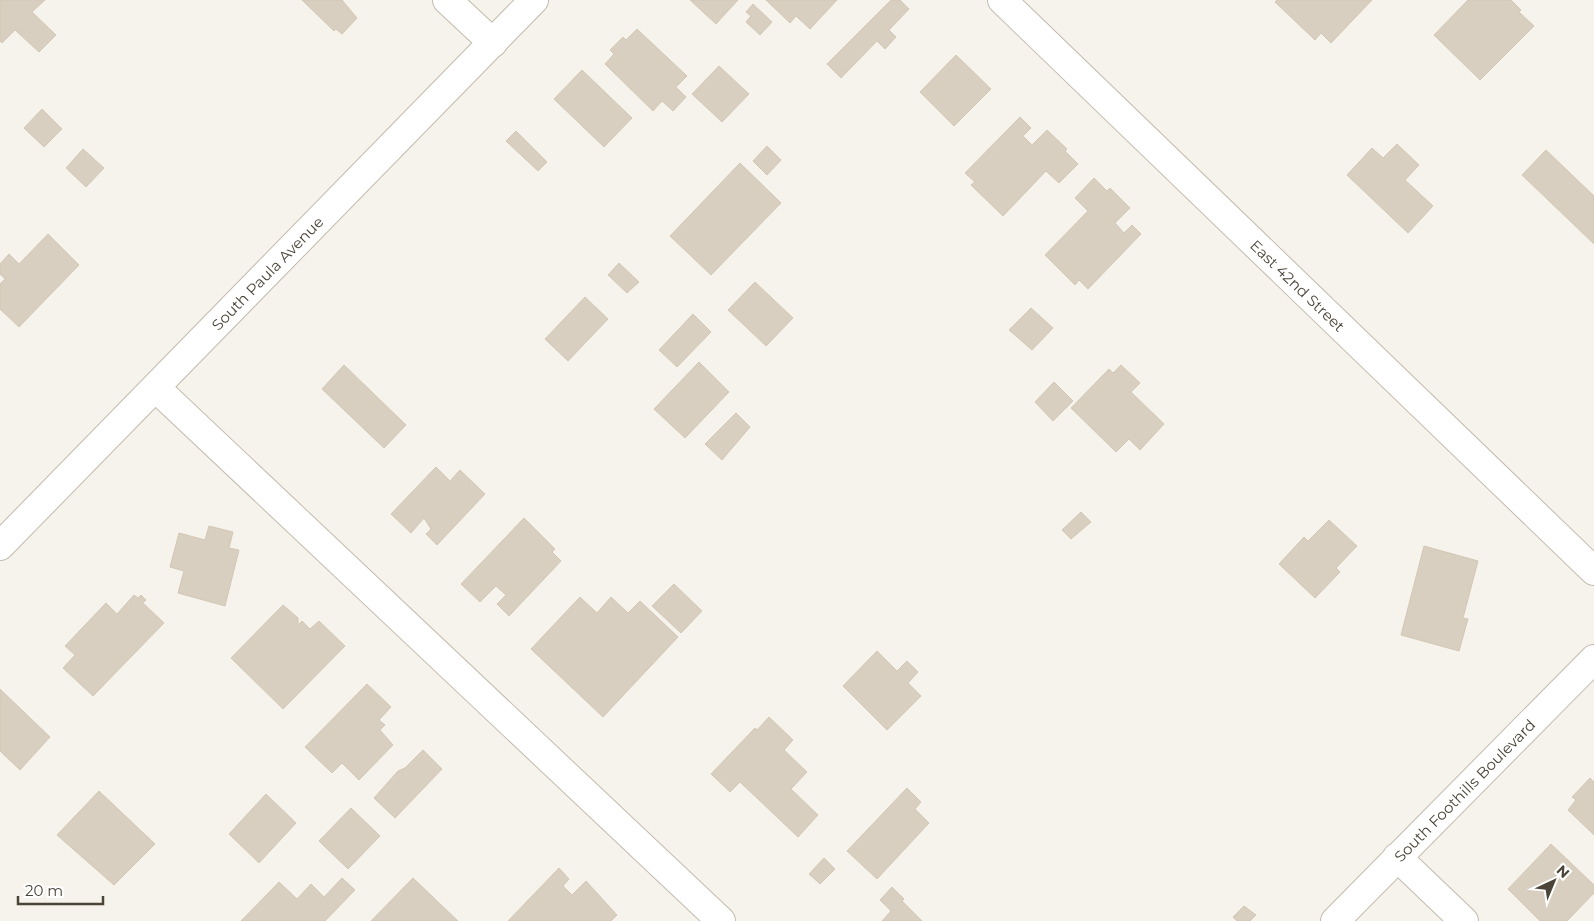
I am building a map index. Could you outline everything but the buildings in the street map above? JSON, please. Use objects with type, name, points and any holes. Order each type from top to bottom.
[{"type":"street","points":[[447,0],[493,43]]},
{"type":"street","name":"South Paula Avenue","points":[[0,546],[534,0]]},
{"type":"street","name":"East 42nd Street","points":[[1002,0],[1594,571]]},
{"type":"street","points":[[156,388],[721,921]]},
{"type":"street","name":"South Foothills Boulevard","points":[[1335,921],[1594,659]]},
{"type":"street","points":[[1398,858],[1464,921]]}]
